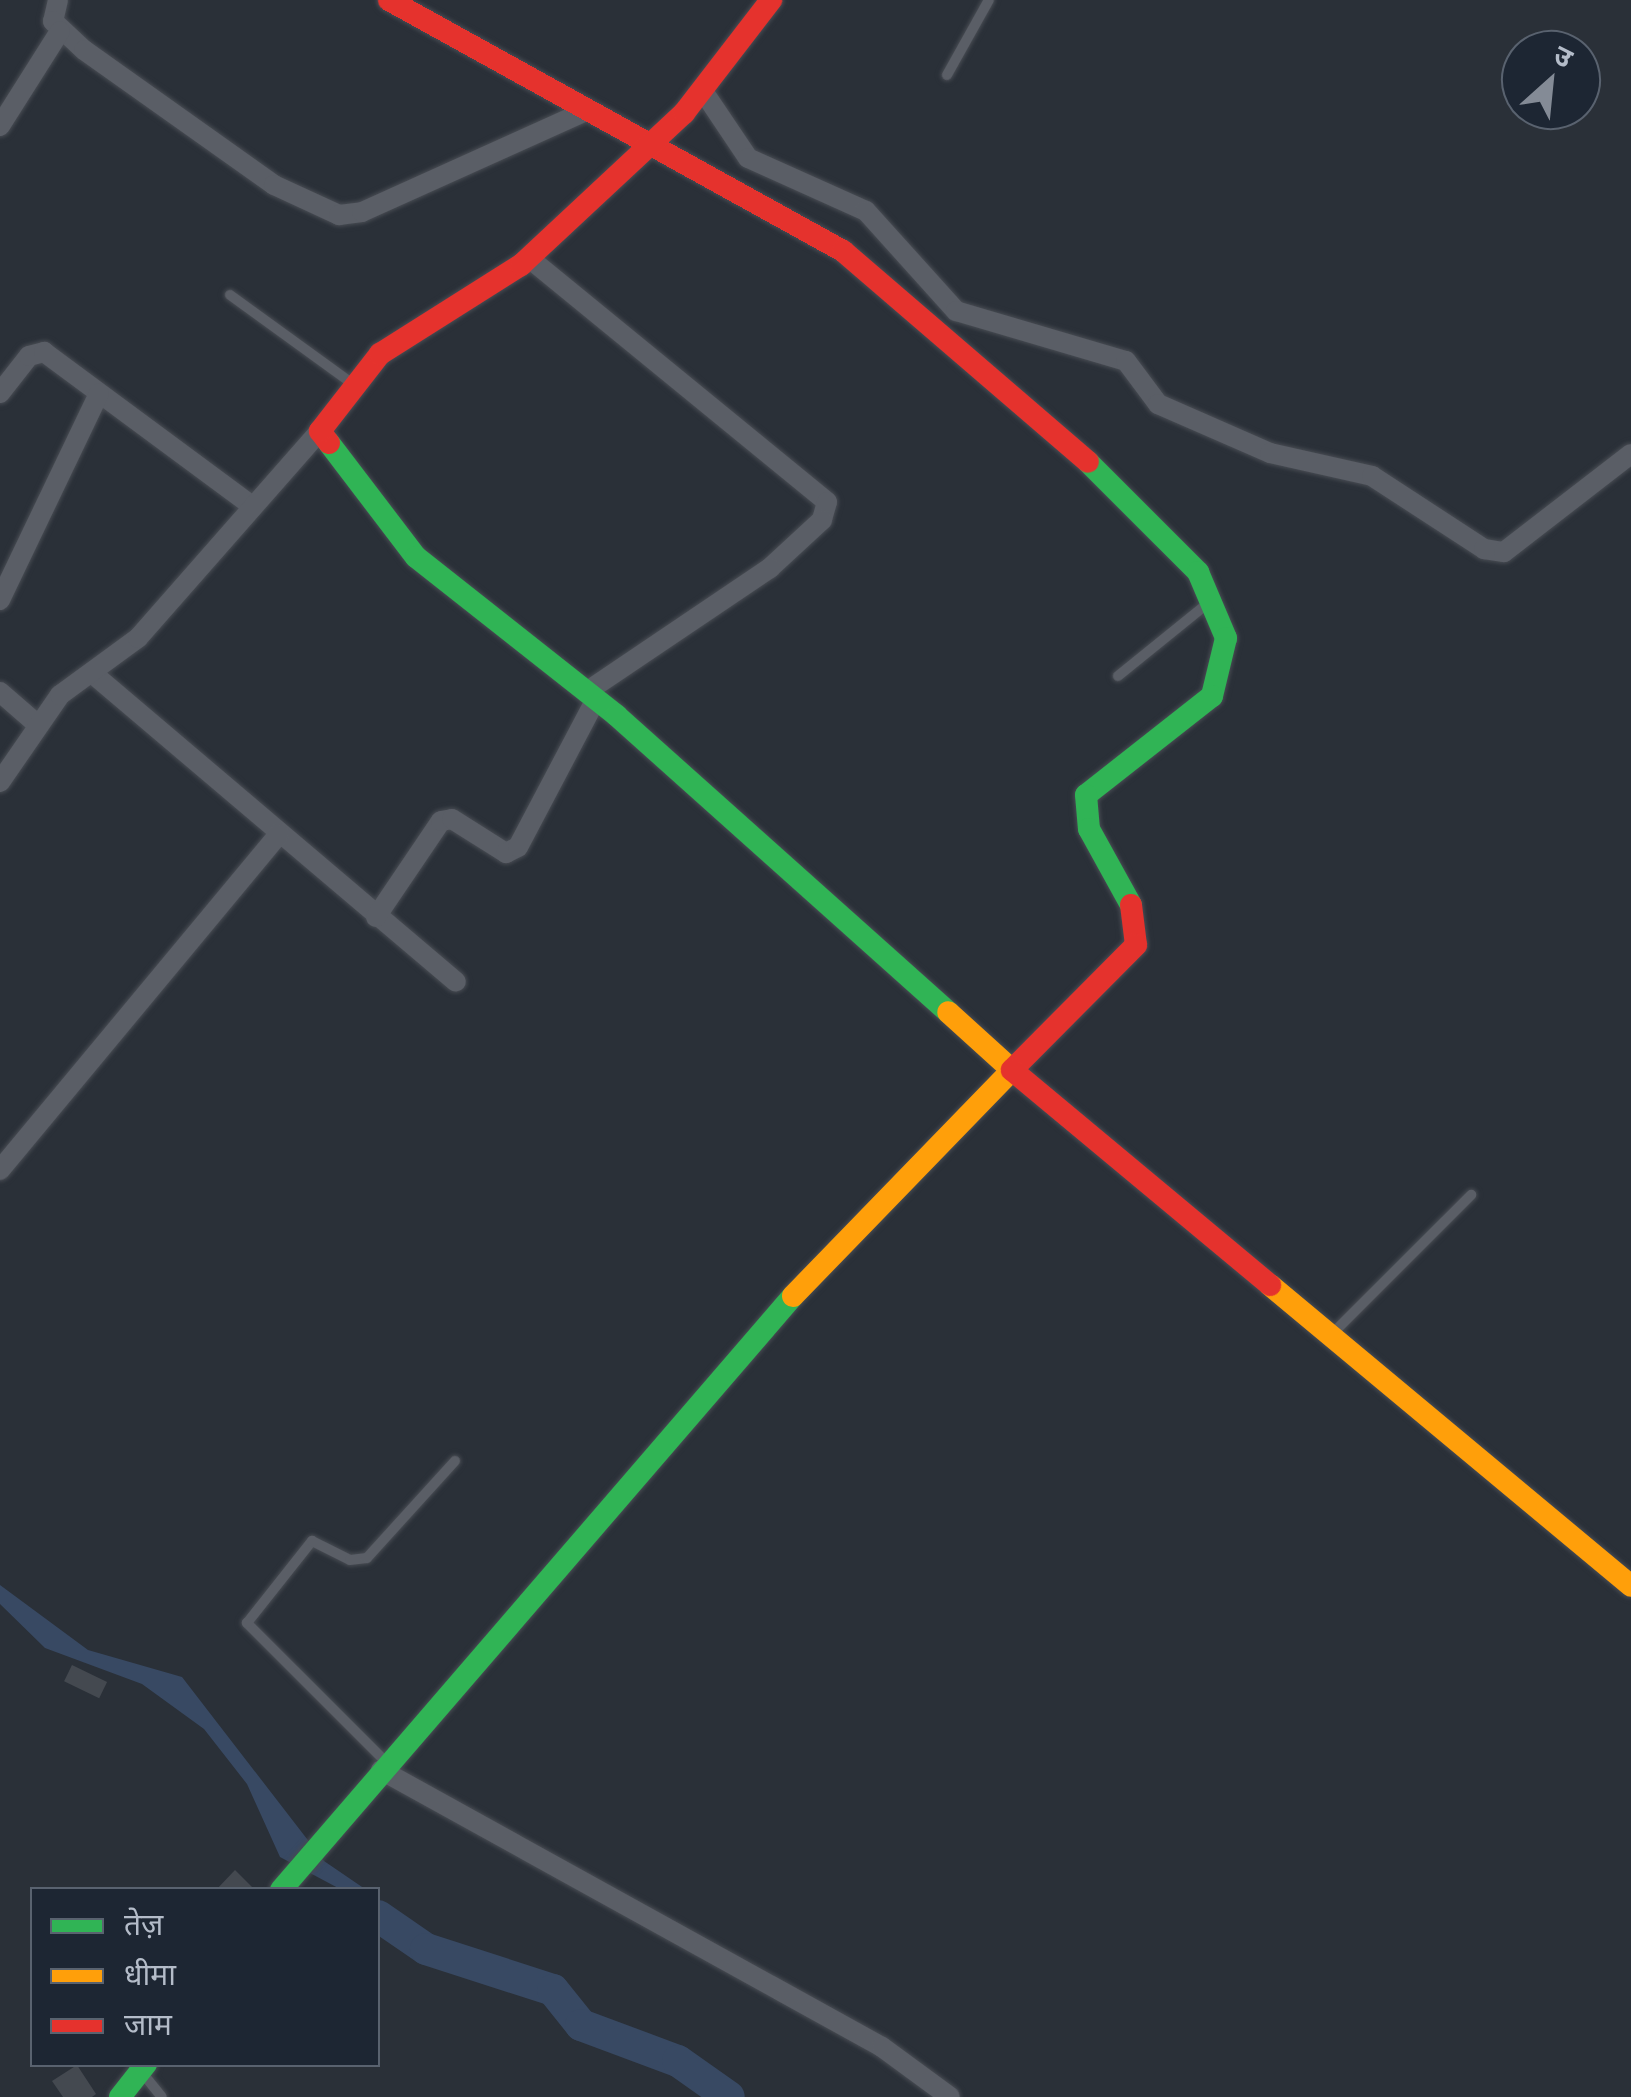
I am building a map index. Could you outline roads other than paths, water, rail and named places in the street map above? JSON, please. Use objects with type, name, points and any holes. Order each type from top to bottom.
[{"type":"street","points":[[58,0],[51,17],[60,31],[274,185],[339,214],[362,212],[586,111]]},
{"type":"street","points":[[283,1887],[767,1323],[1136,945],[1134,911],[1089,829],[1086,795],[1208,704],[1226,646],[1212,599],[1182,552],[1090,464],[853,258],[389,0]]},
{"type":"street","points":[[0,782],[37,724],[92,673],[138,638],[320,431],[352,384],[394,344],[528,258],[704,94],[771,0]]},
{"type":"street","points":[[0,126],[60,31]]},
{"type":"street","points":[[704,94],[748,158],[866,211],[956,311],[1126,361],[1158,404],[1270,453],[1372,476],[1484,549],[1504,552],[1631,454]]},
{"type":"street","points":[[376,917],[441,821],[452,818],[506,853],[518,848],[591,696],[770,568],[822,520],[827,502],[528,258]]},
{"type":"street","points":[[0,393],[39,351],[252,506]]},
{"type":"street","points":[[0,598],[99,393]]},
{"type":"street","points":[[320,431],[416,558],[591,696],[1012,1070],[1631,1586]]},
{"type":"street","points":[[92,673],[456,982]]},
{"type":"street","points":[[0,692],[37,724]]},
{"type":"street","points":[[0,1170],[278,834]]},
{"type":"street","points":[[384,1766],[882,2047],[950,2097]]},
{"type":"street","points":[[120,2097],[144,2068]]},
{"type":"lane","points":[[947,74],[990,0]]},
{"type":"lane","points":[[230,295],[352,384]]},
{"type":"lane","points":[[1118,676],[1212,599]]},
{"type":"lane","points":[[1331,1335],[1470,1196]]},
{"type":"lane","points":[[384,1766],[248,1623],[312,1542],[350,1560],[367,1558],[455,1460]]},
{"type":"lane","points":[[144,2068],[162,2097]]},
{"type":"water","points":[[0,1585],[88,1650],[182,1677],[324,1861],[362,1887],[336,1887],[280,1857],[247,1784],[204,1729],[142,1684],[45,1648],[0,1604]]},
{"type":"waterway","points":[[380,1917],[426,1949],[553,1990],[581,2025],[678,2061],[729,2097]]}]
